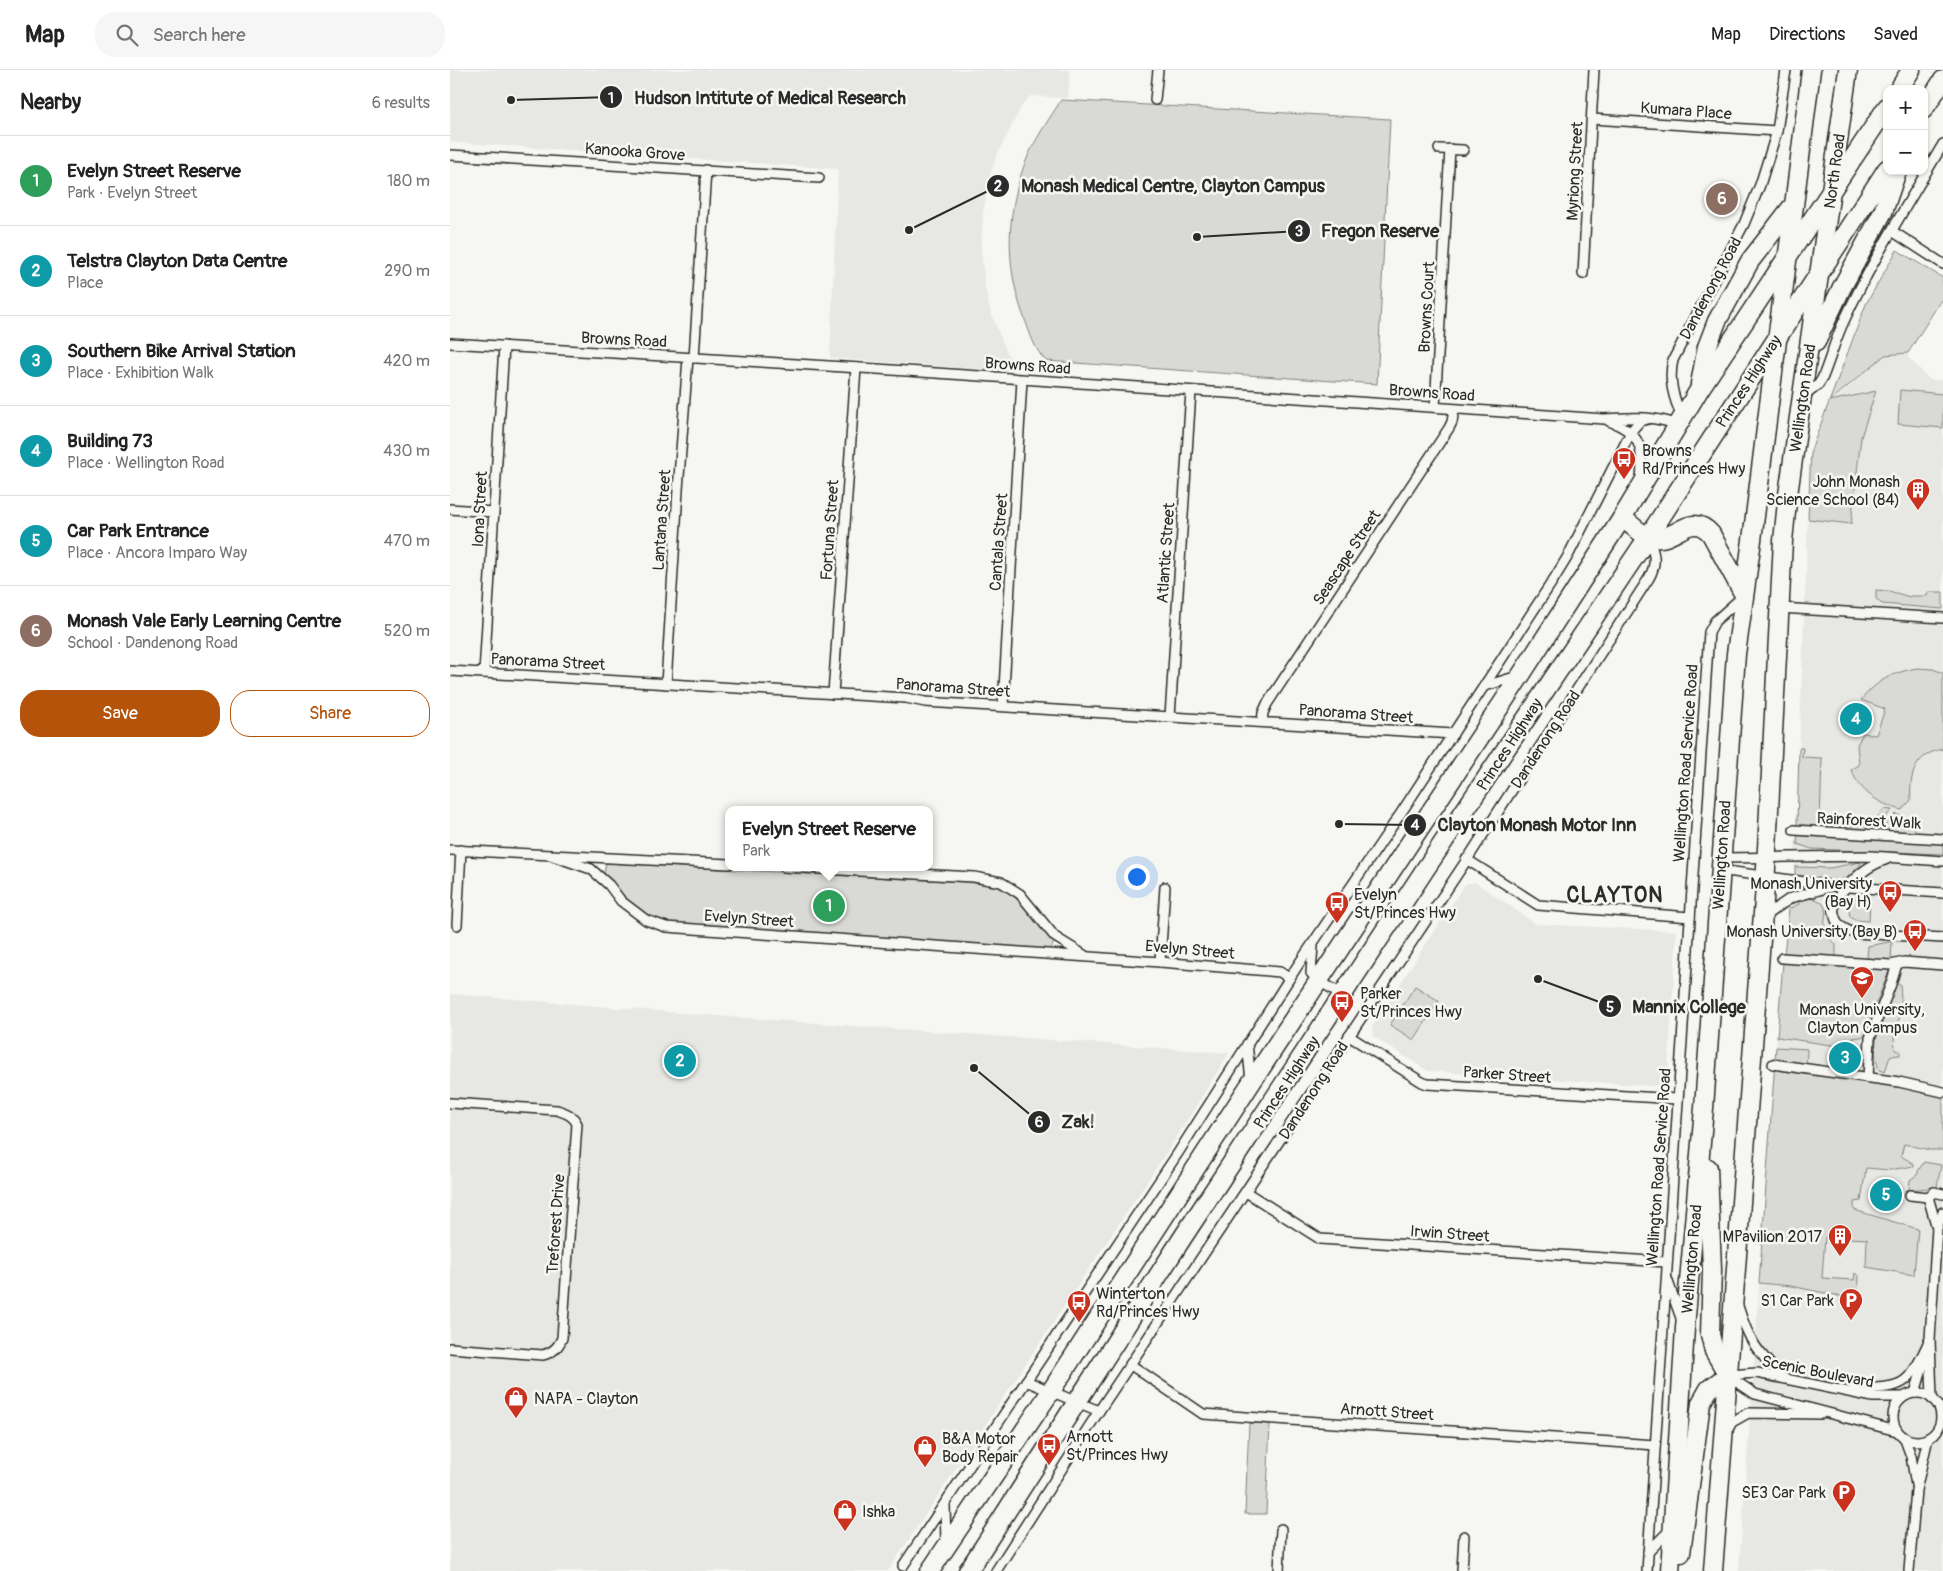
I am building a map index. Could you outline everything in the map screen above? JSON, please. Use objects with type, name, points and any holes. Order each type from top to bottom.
[{"type":"highway","points":[[1786,260],[1811,70]]},
{"type":"highway","name":"North Road","points":[[1820,272],[1848,70]]},
{"type":"highway","points":[[1902,85],[1911,70]]},
{"type":"highway","points":[[1928,103],[1939,86]]},
{"type":"highway","points":[[1679,421],[1883,113]]},
{"type":"highway","name":"Princes Highway","points":[[968,1571],[1343,995],[1584,629],[1648,537],[1776,337],[1883,175]]},
{"type":"highway","points":[[1806,369],[1829,312],[1883,212],[1896,175]]},
{"type":"highway","points":[[1699,390],[1707,347],[1715,326],[1750,261],[1782,222],[1793,205]]},
{"type":"highway","name":"Wellington Road","points":[[1670,1571],[1671,1528],[1685,1328],[1704,1108],[1734,676],[1786,260]]},
{"type":"highway","name":"Wellington Road","points":[[1713,1571],[1766,877],[1787,502],[1820,272]]},
{"type":"highway","name":"Princes Highway","points":[[930,1571],[1051,1391],[1251,1083],[1521,675],[1622,518],[1679,421]]},
{"type":"highway","points":[[1622,518],[1648,537],[1666,538],[1689,526],[1696,525],[1702,527],[1711,534],[1743,594]]},
{"type":"highway","points":[[1678,1571],[1701,1403],[1709,1389],[1728,1376],[1714,1352],[1710,1334],[1712,1270],[1704,1108]]},
{"type":"street","points":[[1156,100],[1158,70]]},
{"type":"street","name":"Myriong Street","points":[[1583,274],[1594,70]]},
{"type":"street","points":[[1777,131],[1786,70]]},
{"type":"street","name":"Kumara Place","points":[[1592,119],[1777,131]]},
{"type":"street","name":"Dandenong Road","points":[[1679,421],[1671,382],[1673,360],[1744,224],[1760,185],[1777,131]]},
{"type":"street","points":[[1801,399],[1818,385],[1822,379],[1843,323],[1892,231],[1943,144]]},
{"type":"street","points":[[1439,149],[1463,150]]},
{"type":"street","name":"Browns Court","points":[[1435,407],[1450,150]]},
{"type":"street","name":"Kanooka Grove","points":[[450,155],[819,178]]},
{"type":"street","name":"Lantana Street","points":[[666,684],[678,490],[706,170]]},
{"type":"street","points":[[1892,231],[1943,264]]},
{"type":"street","name":"Browns Road","points":[[450,343],[856,368],[1604,419],[1679,421]]},
{"type":"street","name":"Iona Street","points":[[484,673],[504,346]]},
{"type":"street","name":"Fortuna Street","points":[[833,694],[856,368]]},
{"type":"street","name":"Cantala Street","points":[[1003,706],[1022,380]]},
{"type":"street","name":"Atlantic Street","points":[[1170,717],[1191,391]]},
{"type":"street","name":"Seascape Street","points":[[1262,722],[1267,704],[1449,428],[1454,409]]},
{"type":"street","name":"Browns Road","points":[[1604,419],[1631,431]]},
{"type":"street","points":[[903,1566],[1178,1153],[1289,978],[1485,686],[1568,556],[1631,431],[1640,421],[1648,419]]},
{"type":"street","points":[[1631,431],[1641,451],[1641,486]]},
{"type":"street","points":[[450,509],[494,512]]},
{"type":"street","name":"Dandenong Road","points":[[996,1571],[1652,574],[1655,566],[1655,556],[1648,537]]},
{"type":"street","name":"Wellington Road Service Road","points":[[1647,1571],[1709,632],[1715,621],[1743,594]]},
{"type":"street","points":[[1780,608],[1943,618]]},
{"type":"street","name":"Panorama Street","points":[[450,671],[1453,734]]},
{"type":"street","points":[[1485,686],[1521,675]]},
{"type":"street","name":"Rainforest Walk","points":[[1794,830],[1943,839]]},
{"type":"street","name":"Evelyn Street","points":[[450,850],[725,864]]},
{"type":"street","points":[[457,925],[461,850]]},
{"type":"street","name":"Evelyn Street","points":[[553,856],[590,868],[609,885],[621,901],[646,920],[666,927],[1160,962],[1280,972],[1289,978]]},
{"type":"street","points":[[1721,864],[1767,858],[1866,856],[1943,861]]},
{"type":"street","points":[[1889,858],[1866,868],[1838,895],[1834,908],[1836,919],[1847,930],[1855,932],[1943,938]]},
{"type":"street","points":[[1466,859],[1538,905],[1690,917]]},
{"type":"street","points":[[1721,864],[1766,877],[1833,886],[1943,893]]},
{"type":"street","name":"Evelyn Street","points":[[860,871],[974,877],[1001,882],[1020,894],[1055,937],[1087,957]]},
{"type":"street","points":[[1763,917],[1791,898],[1833,886]]},
{"type":"street","points":[[1160,962],[1165,888]]},
{"type":"street","points":[[1314,942],[1310,970],[1319,981],[1343,995]]},
{"type":"street","points":[[1782,958],[1943,965]]},
{"type":"street","points":[[1868,1078],[1870,1038],[1897,964]]},
{"type":"street","name":"Parker Street","points":[[1349,1036],[1428,1084],[1677,1099]]},
{"type":"street","points":[[1247,1044],[1251,1083]]},
{"type":"street","points":[[1773,1064],[1899,1082],[1943,1092]]},
{"type":"street","name":"Treforest Drive","points":[[450,1103],[557,1110],[575,1118],[577,1124],[562,1338],[559,1346],[551,1353],[543,1354],[450,1348]]},
{"type":"street","name":"Irwin Street","points":[[1246,1192],[1320,1239],[1666,1262]]},
{"type":"street","points":[[1928,1198],[1934,1192],[1943,1194]]},
{"type":"street","points":[[1910,1195],[1928,1198]]},
{"type":"street","points":[[1928,1198],[1937,1228]]},
{"type":"street","points":[[1910,1571],[1916,1490],[1930,1436],[1940,1421],[1930,1339],[1937,1228],[1943,1212]]},
{"type":"street","name":"Wellington Road Service Road","points":[[1666,1275],[1685,1328]]},
{"type":"street","points":[[1734,1294],[1747,1333],[1759,1353],[1783,1378]]},
{"type":"street","points":[[1845,1390],[1890,1388],[1903,1383],[1912,1374],[1930,1339]]},
{"type":"street","points":[[1915,1393],[1930,1339]]},
{"type":"street","name":"Arnott Street","points":[[1131,1365],[1203,1414],[1655,1445]]},
{"type":"street","name":"Scenic Boulevard","points":[[1728,1376],[1757,1373],[1873,1397],[1903,1397]]},
{"type":"street","name":"Scenic Boulevard","points":[[1728,1376],[1755,1394],[1836,1414],[1901,1434]]},
{"type":"street","points":[[1026,1381],[1099,1412]]},
{"type":"street","points":[[1916,1490],[1911,1456],[1894,1424],[1894,1409],[1903,1397],[1915,1393],[1924,1394],[1938,1404]]},
{"type":"street","points":[[1723,1437],[1732,1422],[1748,1413],[1836,1414]]},
{"type":"street","points":[[1901,1434],[1915,1441],[1930,1436],[1943,1435]]},
{"type":"street","points":[[944,1505],[946,1545]]},
{"type":"street","points":[[1648,1552],[1671,1528]]},
{"type":"street","points":[[1279,1571],[1281,1530]]},
{"type":"street","points":[[1462,1571],[1464,1536]]},
{"type":"shaded area","points":[[450,70],[1070,70],[1068,98],[1030,96],[1021,107],[997,155],[990,175],[983,213],[981,247],[985,288],[991,314],[1015,372],[830,358],[838,169],[450,142]]},
{"type":"shaded area","points":[[1061,100],[1390,119],[1377,384],[1046,361],[1038,351],[1033,340],[1018,297],[1013,277],[1010,236],[1015,195],[1028,156],[1035,141]]},
{"type":"shaded area","points":[[1897,250],[1943,278],[1943,297],[1908,353],[1885,355],[1830,401],[1876,391],[1861,437],[1851,524],[1808,519],[1811,450],[1866,304]]},
{"type":"shaded area","name":"Monash University, Clayton Campus","points":[[1908,353],[1908,357],[1930,380],[1943,380],[1943,1571],[1739,1571],[1776,1051],[1787,918],[1789,909],[1793,907],[1810,468],[1817,433],[1828,405],[1885,355]]},
{"type":"shaded area","points":[[1900,390],[1943,394],[1943,428],[1898,424]]},
{"type":"shaded area","points":[[1876,590],[1889,591],[1910,597],[1927,596],[1928,592],[1943,592],[1943,609],[1882,604],[1876,599]]},
{"type":"shaded area","points":[[1917,668],[1933,669],[1943,673],[1943,749],[1926,756],[1920,761],[1911,782],[1911,800],[1902,810],[1878,801],[1865,791],[1851,770],[1859,765],[1857,745],[1863,733],[1876,735],[1885,709],[1861,700],[1873,687],[1886,678]]},
{"type":"shaded area","points":[[1799,748],[1803,748],[1802,757],[1822,758],[1820,823],[1839,824],[1841,822],[1846,825],[1845,829],[1797,826]]},
{"type":"shaded area","points":[[1884,809],[1892,810],[1874,830],[1867,830],[1867,826],[1848,826],[1856,816],[1872,824]]},
{"type":"shaded area","points":[[1896,814],[1915,825],[1914,834],[1884,832],[1884,826]]},
{"type":"shaded area","points":[[1798,835],[1943,843],[1943,854],[1812,849],[1797,844]]},
{"type":"shaded area","points":[[1860,862],[1861,864],[1849,877],[1835,882],[1795,875],[1795,867],[1830,868]]},
{"type":"shaded area","points":[[606,863],[988,884],[1004,890],[1021,903],[1054,943],[1050,950],[672,926],[648,916],[638,909],[604,873]]},
{"type":"shaded area","points":[[1475,882],[1536,924],[1677,931],[1667,1087],[1428,1071],[1374,1037],[1372,1027],[1465,884]]},
{"type":"shaded area","points":[[1807,897],[1818,900],[1823,904],[1825,910],[1825,930],[1836,944],[1836,958],[1784,954],[1789,909],[1799,904],[1799,900]]},
{"type":"shaded area","points":[[1854,898],[1863,898],[1870,901],[1869,921],[1855,920],[1850,917],[1848,904]]},
{"type":"shaded area","points":[[1892,942],[1891,960],[1867,959],[1868,946]]},
{"type":"shaded area","points":[[1783,962],[1890,969],[1868,1023],[1867,1036],[1853,1038],[1854,1046],[1851,1048],[1777,1037]]},
{"type":"shaded area","points":[[1896,984],[1900,984],[1902,1013],[1894,1036],[1895,1050],[1900,1051],[1900,1055],[1890,1056],[1885,1072],[1879,1070],[1875,1048],[1879,1026]]},
{"type":"shaded area","points":[[1415,986],[1439,1001],[1414,1040],[1390,1025]]},
{"type":"shaded area","points":[[450,994],[705,1015],[1229,1053],[1180,1132],[888,1571],[450,1571]]},
{"type":"shaded area","points":[[1776,1047],[1807,1049],[1806,1072],[1899,1087],[1943,1097],[1943,1150],[1930,1150],[1904,1144],[1901,1156],[1914,1164],[1914,1166],[1890,1170],[1866,1168],[1861,1201],[1854,1202],[1854,1210],[1918,1229],[1914,1275],[1866,1267],[1867,1239],[1825,1237],[1822,1278],[1854,1280],[1855,1273],[1859,1276],[1858,1300],[1791,1286],[1759,1283]]},
{"type":"shaded area","points":[[1924,1162],[1941,1165],[1937,1187],[1909,1190],[1910,1180],[1918,1174]]},
{"type":"shaded area","points":[[1249,1423],[1270,1424],[1266,1514],[1245,1514]]},
{"type":"place","name":"Hudson Intitute of Medical Research","points":[[511,100]]},
{"type":"place","name":"Monash Vale Early Learning Centre","points":[[1722,199]]},
{"type":"place","name":"Monash Medical Centre, Clayton Campus","points":[[909,230]]},
{"type":"place","name":"Fregon Reserve","points":[[1197,237]]},
{"type":"place","name":"Browns Rd/Princes Hwy","points":[[1624,480]]},
{"type":"place","name":"John Monash Science School (84)","points":[[1918,511]]},
{"type":"place","name":"Building 73","points":[[1856,719]]},
{"type":"place","name":"Clayton Monash Motor Inn","points":[[1339,824]]},
{"type":"place","name":"Evelyn Street Reserve","points":[[829,906]]},
{"type":"place","name":"Monash University (Bay H)","points":[[1890,913]]},
{"type":"place","name":"Evelyn St/Princes Hwy","points":[[1337,924]]},
{"type":"place","name":"Monash University (Bay B)","points":[[1915,952]]},
{"type":"place","name":"Mannix College","points":[[1538,979]]},
{"type":"place","name":"Monash University, Clayton Campus","points":[[1862,999]]},
{"type":"place","name":"Parker St/Princes Hwy","points":[[1342,1023]]},
{"type":"place","name":"Southern Bike Arrival Station","points":[[1845,1058]]},
{"type":"place","name":"Telstra Clayton Data Centre","points":[[680,1061]]},
{"type":"place","name":"Zak!","points":[[974,1068]]},
{"type":"place","name":"Car Park Entrance","points":[[1886,1195]]},
{"type":"place","name":"MPavilion 2017","points":[[1840,1257]]},
{"type":"place","name":"S1 Car Park","points":[[1851,1321]]},
{"type":"place","name":"Winterton Rd/Princes Hwy","points":[[1079,1323]]},
{"type":"place","name":"NAPA - Clayton","points":[[516,1419]]},
{"type":"place","name":"Arnott St/Princes Hwy","points":[[1049,1466]]},
{"type":"place","name":"B&A Motor Body Repair","points":[[925,1468]]},
{"type":"place","name":"SE3 Car Park","points":[[1844,1513]]},
{"type":"place","name":"Ishka","points":[[845,1532]]},
{"type":"district","name":"CLAYTON","points":[[1615,895]]}]
